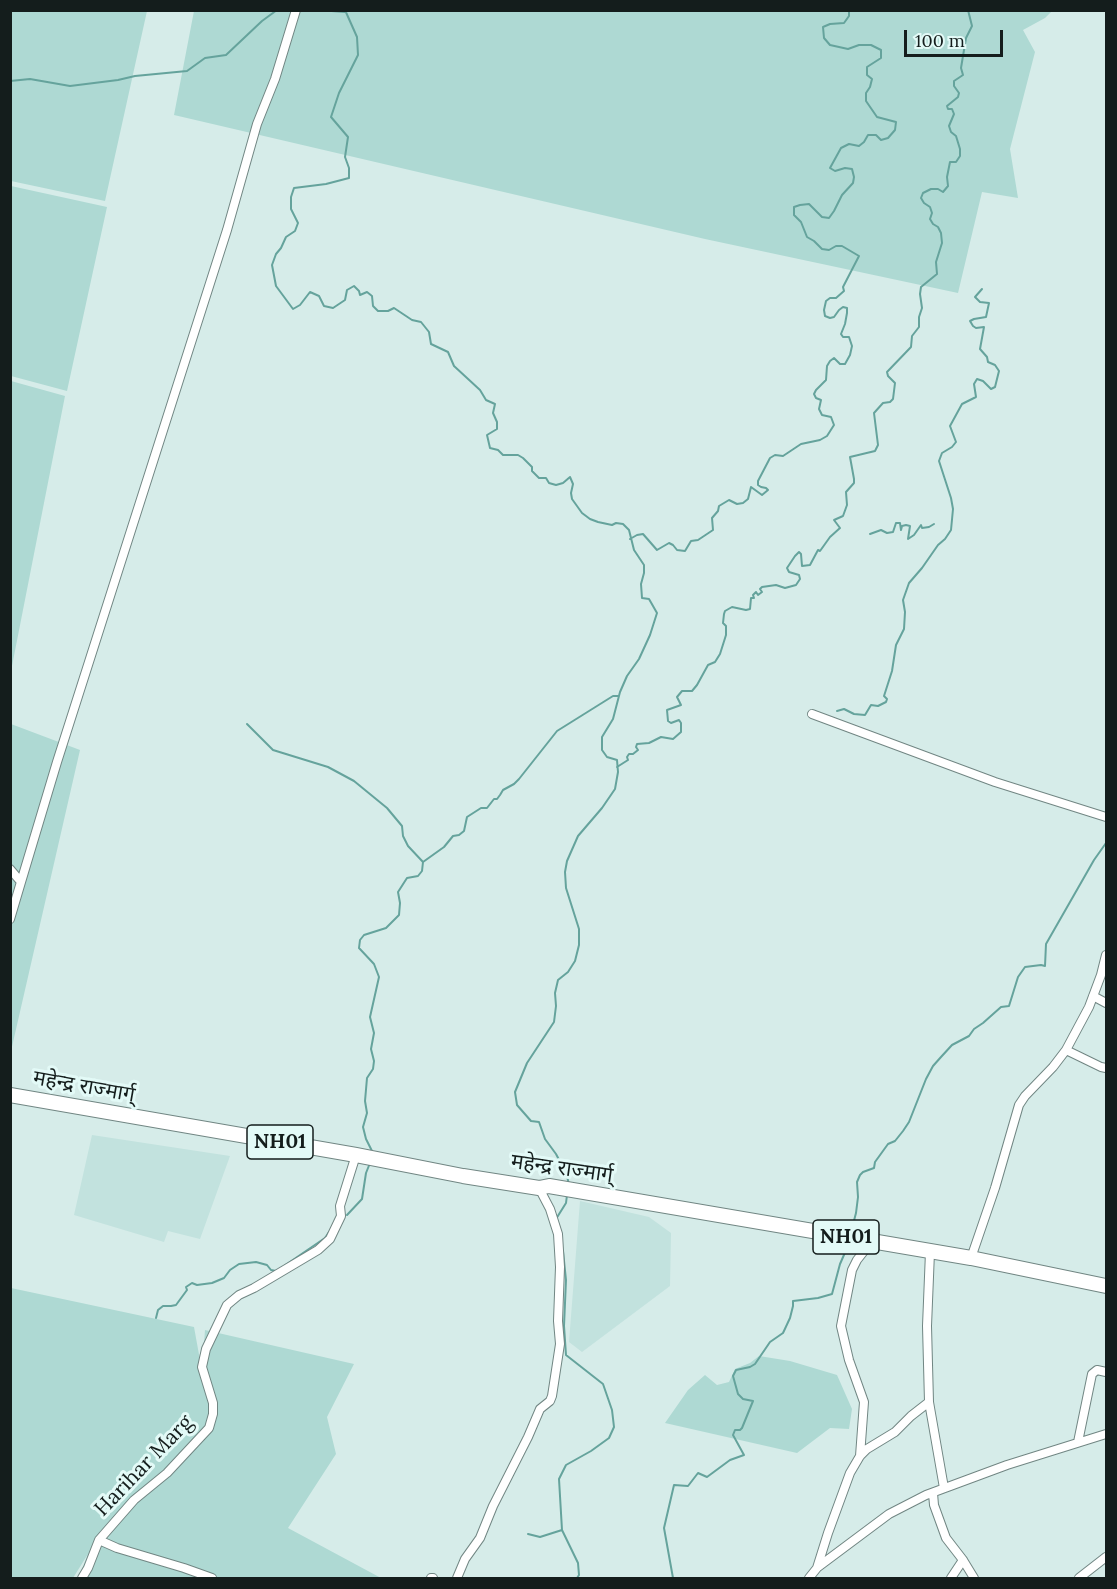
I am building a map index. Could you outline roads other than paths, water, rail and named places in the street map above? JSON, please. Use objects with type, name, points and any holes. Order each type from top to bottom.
[{"type":"highway","name":"महेन्द्र राज्मार्ग्","points":[[10,1095],[356,1155],[463,1176],[585,1192],[971,1258],[1107,1286]]},
{"type":"street","points":[[10,919],[57,762],[227,230],[257,124],[275,79],[296,10]]},
{"type":"street","points":[[812,714],[995,782],[1107,817]]},
{"type":"street","points":[[10,869],[21,882]]},
{"type":"street","points":[[971,1258],[1020,1105],[1025,1096],[1066,1050],[1093,996],[1107,955]]},
{"type":"street","points":[[1093,996],[1107,1003]]},
{"type":"street","points":[[1066,1050],[1107,1068]]},
{"type":"street","name":"Harihar Marg","points":[[82,1578],[99,1539],[135,1500],[167,1473],[209,1428],[213,1403],[202,1367],[206,1349],[227,1305],[239,1295],[318,1250],[330,1239],[341,1216],[340,1206],[356,1155]]},
{"type":"street","points":[[457,1578],[465,1559],[480,1538],[540,1409],[550,1401],[552,1396],[560,1344],[558,1321],[560,1267],[558,1234],[544,1187]]},
{"type":"street","points":[[860,1456],[864,1402],[849,1360],[841,1326],[852,1270],[856,1260],[872,1241]]},
{"type":"street","points":[[930,1252],[927,1326],[929,1402],[944,1488]]},
{"type":"street","points":[[1078,1442],[1092,1374],[1097,1370],[1107,1372]]},
{"type":"street","points":[[817,1568],[850,1473],[860,1456],[867,1449],[895,1432],[929,1402]]},
{"type":"street","points":[[809,1578],[817,1568],[889,1514],[944,1488],[1007,1465],[1107,1434]]},
{"type":"street","points":[[933,1493],[933,1504],[946,1538],[974,1578]]},
{"type":"street","points":[[99,1539],[117,1548],[212,1578]]},
{"type":"street","points":[[1079,1578],[1107,1557]]},
{"type":"street","points":[[951,1578],[963,1560]]},
{"type":"waterway","points":[[10,81],[30,79],[70,86],[187,71],[205,58],[226,55],[277,10]]},
{"type":"waterway","points":[[318,10],[345,12]]},
{"type":"waterway","points":[[345,10],[357,37],[358,55],[339,93],[331,117],[348,137],[345,157],[349,168],[349,178],[294,188],[291,209],[298,223],[295,231],[286,237],[272,265],[276,286],[293,309],[300,305],[310,292],[319,296],[324,306],[333,308],[345,300],[347,290],[354,286],[360,295],[367,292],[372,296],[373,306],[378,311],[388,311],[394,308],[412,320],[421,322],[429,332],[431,344],[448,352],[454,366],[480,390],[486,400],[495,404],[493,413],[497,429],[487,435],[490,448],[498,450],[503,455],[518,455],[532,467],[532,471],[539,478],[546,478],[549,483],[556,485],[570,477],[573,484],[572,499],[582,513],[598,522],[612,525],[623,524],[629,530],[634,550],[644,565],[641,584],[642,598],[649,599],[657,613],[639,659],[627,676],[620,692],[613,719],[602,737],[602,750],[607,757],[617,760],[618,772],[615,789],[578,836],[567,861],[566,888],[579,929],[579,945],[575,961],[568,972],[558,980],[554,1022],[527,1063],[515,1092],[517,1105],[531,1121],[539,1122],[545,1139],[566,1173],[569,1184]]},
{"type":"waterway","points":[[630,539],[643,534],[657,550],[669,543],[677,550],[685,551],[691,541],[698,540],[713,530],[712,518],[719,506],[729,500],[737,504],[743,503],[748,499],[751,487],[762,495],[768,490],[758,485],[758,481],[770,458],[775,455],[783,456],[801,444],[820,440],[827,436],[834,425],[831,417],[822,415],[819,409],[821,400],[814,394],[826,380],[827,366],[830,361],[834,358],[840,364],[845,364],[852,346],[849,337],[843,337],[841,334],[847,308],[843,307],[834,317],[830,318],[825,316],[824,310],[826,301],[836,298],[844,291],[843,287],[859,256],[842,246],[829,250],[822,249],[807,237],[801,222],[794,215],[794,207],[809,204],[822,217],[829,218],[842,195],[853,183],[852,169],[845,168],[835,171],[830,168],[841,148],[849,144],[859,146],[868,135],[876,135],[881,140],[888,138],[895,130],[896,122],[877,117],[866,101],[866,93],[872,79],[867,75],[867,67],[881,58],[881,50],[871,45],[859,45],[848,49],[830,45],[824,38],[823,27],[844,23],[849,16],[849,10]]},
{"type":"waterway","points":[[617,767],[628,760],[629,754],[638,750],[637,744],[649,743],[661,737],[673,739],[681,732],[679,720],[671,723],[668,721],[667,710],[681,705],[677,697],[682,691],[692,691],[708,665],[715,662],[720,654],[726,635],[726,626],[723,623],[725,611],[732,607],[750,609],[751,598],[754,598],[753,595],[756,592],[758,595],[762,592],[760,589],[762,587],[776,585],[785,588],[796,585],[800,579],[799,575],[789,572],[787,568],[795,556],[799,552],[802,566],[810,565],[818,550],[820,551],[840,528],[834,520],[843,516],[847,505],[846,492],[854,483],[850,457],[875,451],[878,445],[874,413],[883,403],[893,399],[895,383],[887,372],[911,347],[912,336],[919,327],[922,308],[921,287],[937,274],[936,262],[942,243],[941,233],[930,219],[932,213],[930,207],[921,198],[923,193],[931,189],[943,192],[948,186],[950,162],[956,162],[960,156],[956,136],[951,132],[949,126],[954,114],[947,106],[958,97],[959,93],[954,86],[954,81],[963,75],[961,68],[966,38],[972,26],[968,10]]},
{"type":"waterway","points":[[837,711],[844,709],[854,714],[865,715],[871,705],[878,706],[886,702],[887,699],[884,696],[892,671],[896,645],[904,629],[903,600],[909,583],[951,530],[953,509],[939,461],[942,453],[956,442],[950,426],[962,404],[976,397],[974,384],[977,379],[983,381],[991,389],[995,387],[999,371],[995,365],[988,362],[980,349],[984,327],[976,328],[970,321],[986,317],[989,303],[980,302],[975,297],[982,289]]},
{"type":"waterway","points":[[896,523],[900,523],[901,530],[902,526],[910,526],[908,539],[921,525],[922,528],[934,524]]},
{"type":"waterway","points":[[870,534],[881,530],[887,533],[893,532],[896,523]]},
{"type":"waterway","points":[[423,862],[444,847],[453,836],[464,831],[467,817],[481,808],[487,808],[503,790],[514,784],[557,731],[613,696],[619,696]]},
{"type":"waterway","points":[[247,724],[273,750],[328,767],[354,781],[387,808],[402,826],[403,836],[408,846],[423,862],[422,871],[418,876],[407,878],[398,892],[399,915],[386,928],[364,935],[360,940],[359,948],[374,964],[379,977],[370,1017],[374,1033],[371,1049],[374,1061],[373,1069],[367,1078],[365,1101],[367,1113],[363,1127],[372,1151],[371,1154]]},
{"type":"waterway","points":[[851,1232],[856,1213],[857,1182],[860,1175],[874,1168],[875,1162],[888,1144],[895,1141],[903,1131],[933,1066],[952,1045],[969,1036],[974,1029],[1001,1007],[1009,1006],[1018,977],[1025,967],[1045,966],[1046,944],[1106,843]]},
{"type":"waterway","points":[[347,1215],[362,1199],[370,1163]]},
{"type":"waterway","points":[[556,1219],[566,1203],[567,1195]]},
{"type":"waterway","points":[[284,1266],[325,1238],[329,1232]]},
{"type":"waterway","points":[[673,1578],[664,1528],[674,1485],[688,1486],[698,1473],[707,1477],[730,1460],[744,1455],[733,1435],[735,1430],[742,1428],[753,1401],[743,1399],[738,1394],[733,1376],[736,1370],[755,1364],[770,1342],[783,1333],[790,1318],[793,1301],[832,1294],[847,1248]]},
{"type":"waterway","points":[[563,1251],[566,1280],[564,1326],[566,1355],[603,1384],[612,1410],[614,1427],[609,1438],[566,1465],[559,1479],[562,1530],[578,1563],[577,1578]]},
{"type":"waterway","points":[[156,1318],[158,1310],[163,1306],[176,1305],[187,1290],[186,1287],[192,1283],[197,1285],[212,1283],[224,1278],[239,1264],[256,1262],[276,1271]]},
{"type":"waterway","points":[[528,1534],[540,1537],[562,1530]]}]
